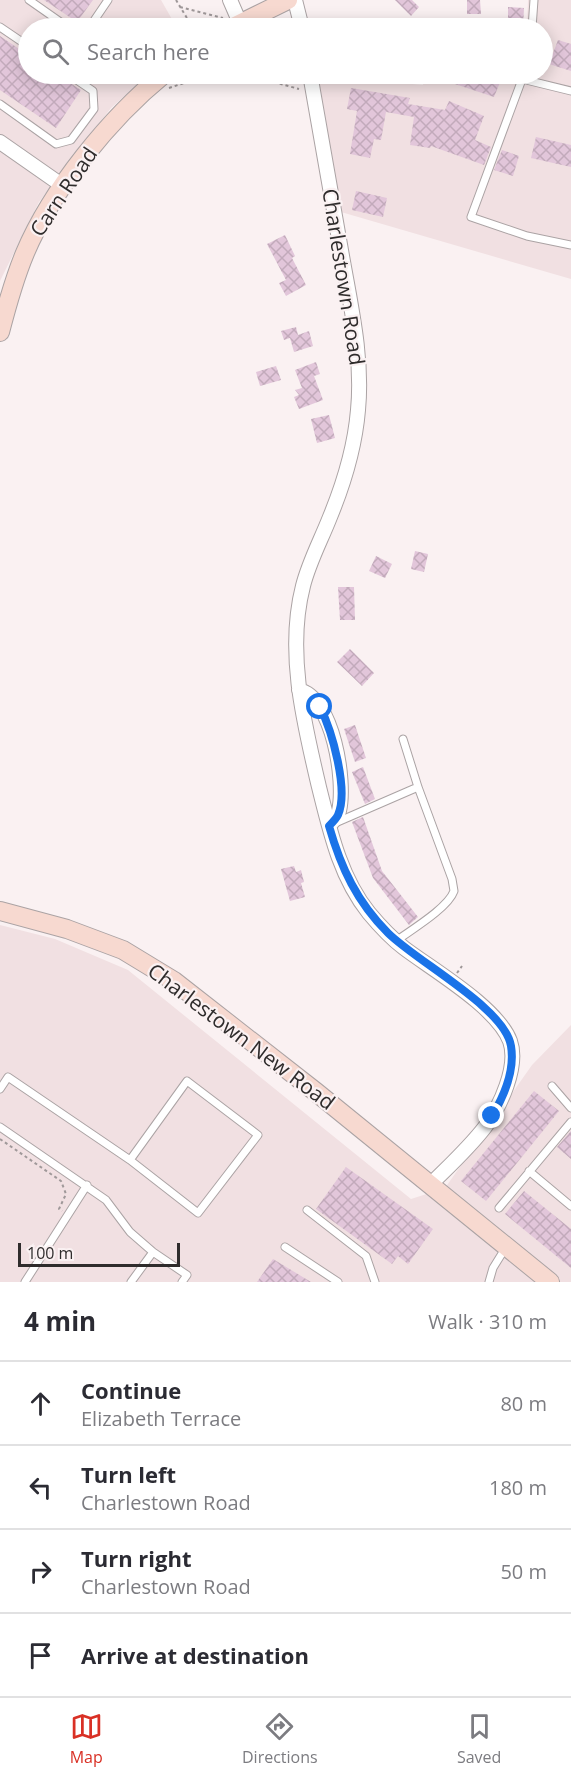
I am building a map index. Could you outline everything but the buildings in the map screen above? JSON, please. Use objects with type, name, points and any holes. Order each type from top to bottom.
[{"type":"main road","points":[[251,18],[288,0]]},
{"type":"main road","name":"Carn Road","points":[[0,332],[13,284],[44,215],[102,135],[152,84]]},
{"type":"main road","name":"Charlestown New Road","points":[[0,911],[67,929],[123,950],[174,981],[430,1185]]},
{"type":"main road","points":[[430,1185],[549,1282]]},
{"type":"street","points":[[230,0],[233,18]]},
{"type":"street","points":[[295,0],[300,18]]},
{"type":"street","name":"Charlestown Road","points":[[312,84],[356,338],[359,393],[348,464],[331,516],[308,570],[299,604],[297,647],[303,718],[329,826],[343,869],[354,892],[370,914],[396,941],[491,1014],[505,1030],[511,1046],[509,1076],[505,1091],[492,1116],[477,1137],[430,1185]]},
{"type":"street","points":[[0,142],[63,186]]},
{"type":"street","points":[[299,690],[307,692],[320,707],[333,737],[339,764],[339,813],[329,826]]},
{"type":"lane","points":[[29,0],[55,18]]},
{"type":"lane","points":[[96,18],[108,0]]},
{"type":"lane","points":[[533,18],[534,0]]},
{"type":"lane","points":[[0,27],[18,39]]},
{"type":"lane","points":[[0,104],[56,144],[71,140],[94,109],[93,91],[83,84]]},
{"type":"lane","points":[[520,84],[471,217],[526,236],[571,245]]},
{"type":"lane","points":[[549,84],[571,91]]},
{"type":"lane","points":[[396,941],[449,900],[454,891],[452,879],[403,740]]},
{"type":"lane","points":[[329,826],[418,787]]},
{"type":"lane","points":[[0,1089],[8,1077],[130,1160],[198,1213],[258,1135],[187,1081],[130,1160]]},
{"type":"lane","points":[[552,1086],[571,1108]]},
{"type":"lane","points":[[499,1208],[571,1122]]},
{"type":"lane","points":[[0,1127],[106,1200],[130,1232],[153,1252],[187,1275],[182,1282]]},
{"type":"lane","points":[[530,1171],[571,1206]]},
{"type":"lane","points":[[25,1282],[87,1185]]},
{"type":"lane","points":[[307,1210],[366,1257],[375,1282]]},
{"type":"lane","points":[[285,1247],[338,1282]]},
{"type":"lane","points":[[489,1282],[493,1268],[506,1247]]},
{"type":"lane","points":[[131,1282],[153,1252]]},
{"type":"path","points":[[176,0],[187,18]]},
{"type":"path","points":[[180,7],[212,18]]},
{"type":"path","points":[[146,89],[172,88],[183,84]]},
{"type":"path","points":[[281,84],[314,93]]},
{"type":"path","points":[[0,1139],[61,1181],[66,1194],[59,1209],[68,1215]]},
{"type":"shaded area","points":[[0,0],[161,0],[171,18],[18,18],[18,84],[138,84],[111,108],[39,202],[0,281]]},
{"type":"shaded area","points":[[528,0],[571,0],[571,279],[341,212],[319,84],[553,84],[553,18],[527,18]]},
{"type":"shaded area","points":[[0,925],[55,939],[128,970],[411,1199],[445,1188],[532,1065],[571,1025],[571,1282],[0,1282]]},
{"type":"route","points":[[320,707],[333,737],[339,764],[339,813],[329,826],[343,869],[354,892],[370,914],[402,946],[472,998],[505,1030],[512,1056],[509,1076],[505,1091],[492,1116]]}]
